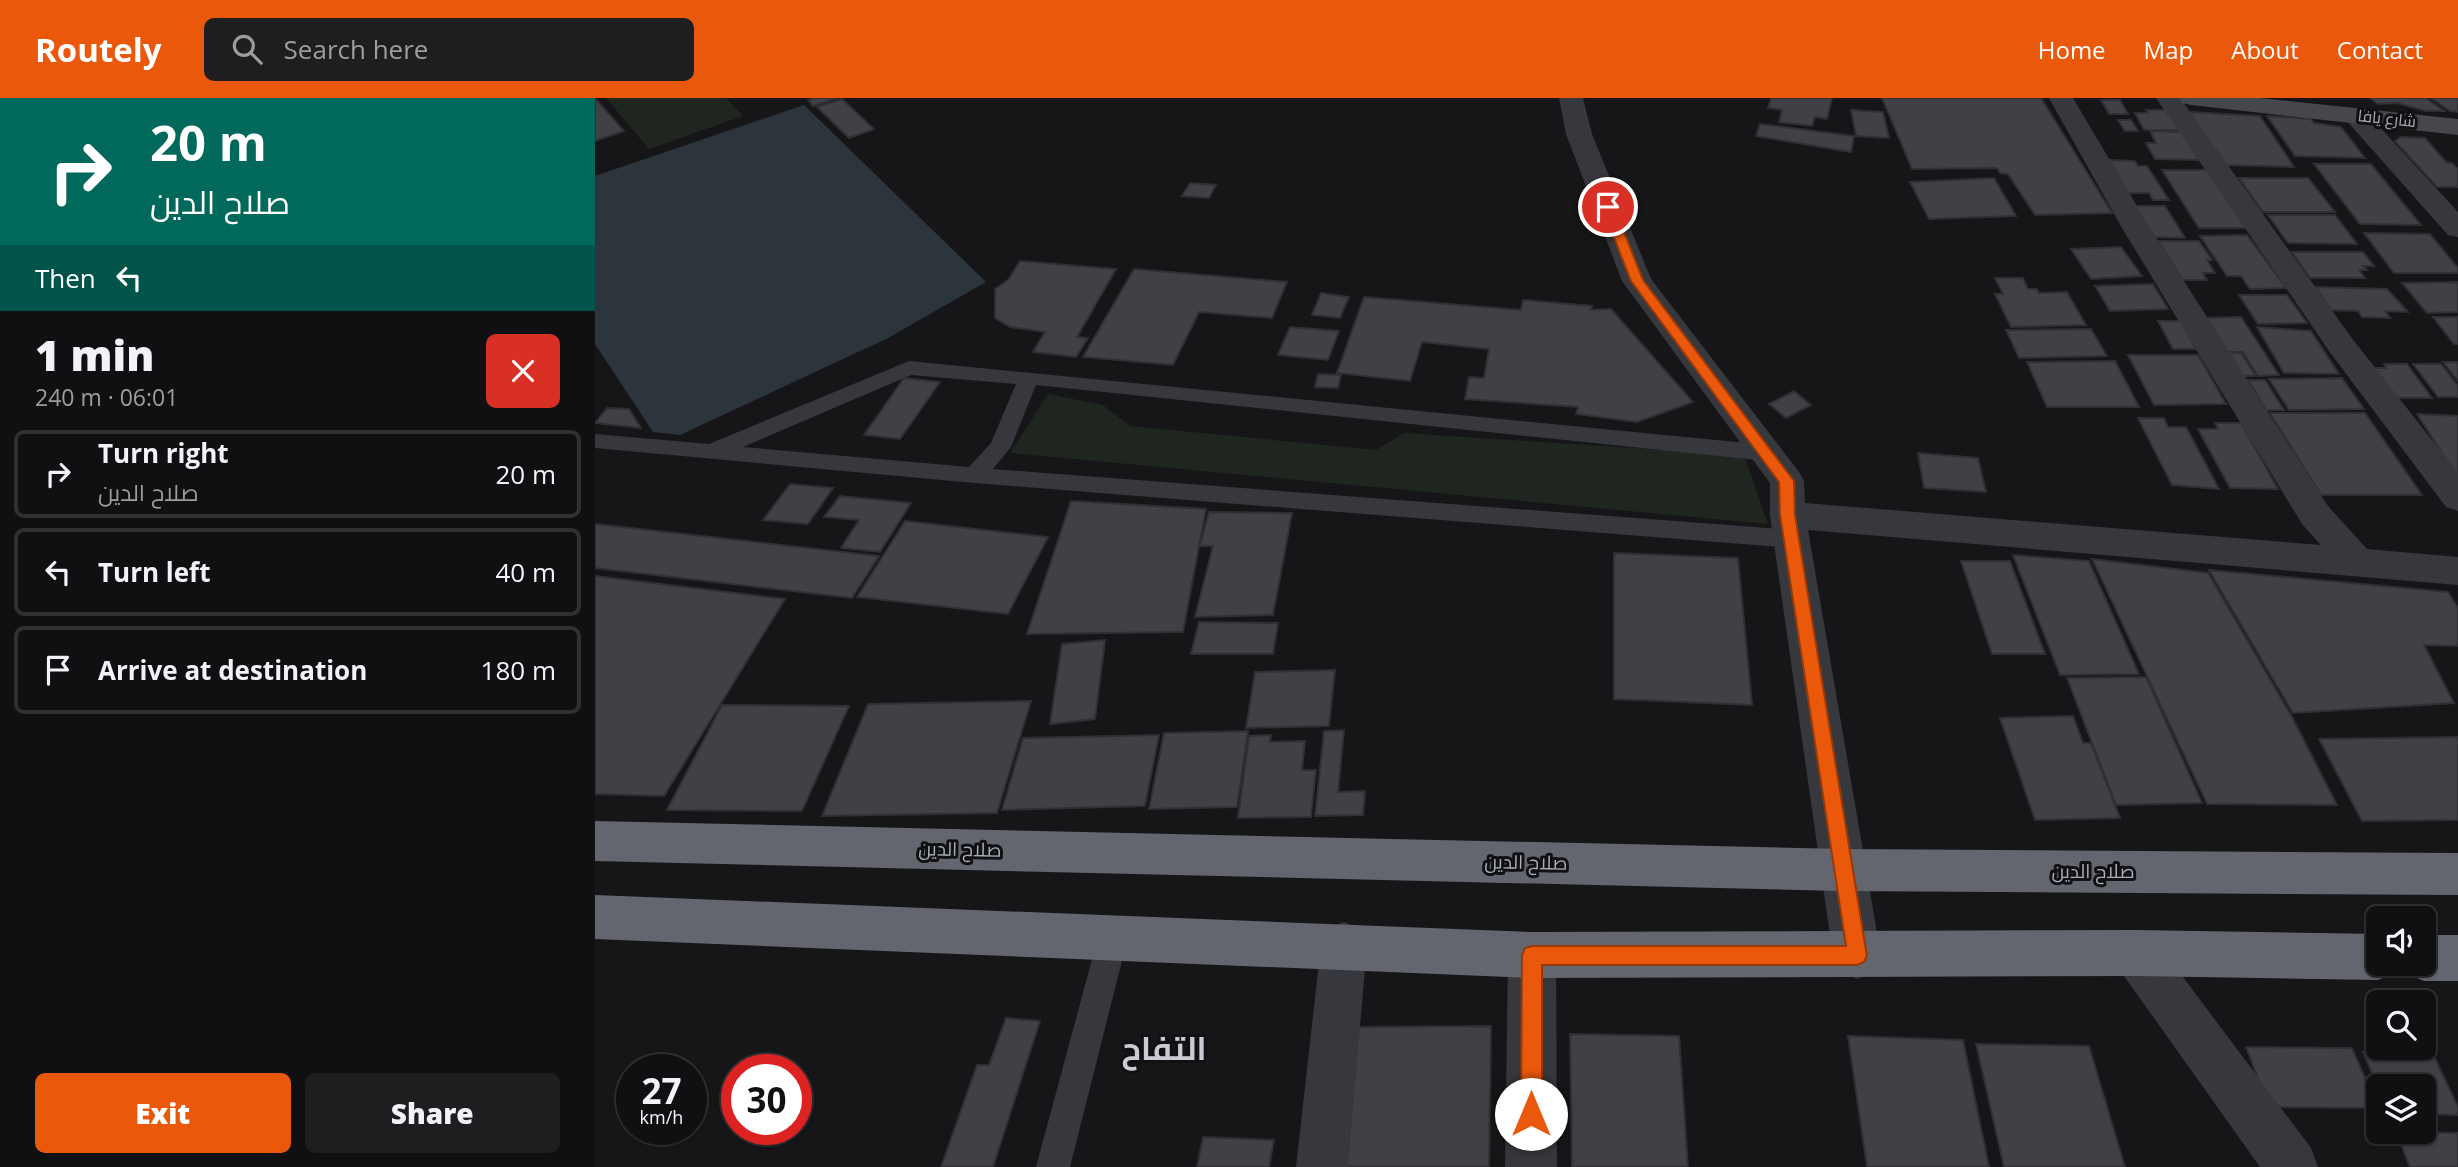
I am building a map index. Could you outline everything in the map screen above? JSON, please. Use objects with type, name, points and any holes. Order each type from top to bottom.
[{"type":"highway","name":"صلاح الدين","points":[[595,841],[1842,870],[2458,874]]},
{"type":"highway","points":[[595,917],[1532,955],[2136,953],[2366,957]]},
{"type":"highway","points":[[2436,958],[2458,958]]},
{"type":"street","points":[[1571,98],[1579,134],[1637,281],[1787,481],[1790,527],[1857,956]]},
{"type":"street","points":[[2061,98],[2136,228],[2315,515],[2357,563]]},
{"type":"street","points":[[2168,98],[2340,344],[2458,498]]},
{"type":"street","name":"شارع يافا","points":[[2191,98],[2362,110],[2458,127]]},
{"type":"street","points":[[2362,110],[2458,229]]},
{"type":"street","points":[[1790,527],[2458,570]]},
{"type":"street","points":[[1322,1167],[1344,946]]},
{"type":"street","points":[[2136,953],[2292,1167]]},
{"type":"street","points":[[1531,1167],[1532,955]]},
{"type":"lane","points":[[713,451],[909,368],[1767,453]]},
{"type":"lane","points":[[974,475],[1000,447],[1029,378]]},
{"type":"lane","points":[[595,441],[974,475],[1790,527]]},
{"type":"lane","points":[[1053,1167],[1113,937]]},
{"type":"shaded area","points":[[606,98],[726,98],[743,116],[649,149]]},
{"type":"shaded area","points":[[804,105],[986,282],[888,338],[680,435],[653,432],[595,344],[595,176]]},
{"type":"shaded area","points":[[1048,394],[1103,405],[1130,426],[1376,450],[1404,433],[1744,455],[1768,524],[1010,453]]},
{"type":"building","points":[[595,98],[624,131],[595,141]]},
{"type":"building","points":[[838,98],[813,106],[808,100]]},
{"type":"building","points":[[1771,98],[1832,98],[1827,119],[1815,117],[1812,126],[1779,122],[1782,110],[1768,108]]},
{"type":"building","points":[[1882,98],[2041,98],[2112,213],[2035,215],[2008,174],[2000,173],[1997,168],[1912,169]]},
{"type":"building","points":[[2370,98],[2426,98],[2444,111],[2426,111],[2397,103],[2378,104]]},
{"type":"building","points":[[2431,98],[2458,98],[2458,112],[2450,111]]},
{"type":"building","points":[[842,99],[874,129],[849,138],[817,107]]},
{"type":"building","points":[[2101,100],[2120,100],[2128,114],[2109,114]]},
{"type":"building","points":[[1851,110],[1883,112],[1889,138],[1856,136]]},
{"type":"building","points":[[2146,110],[2169,110],[2181,130],[2144,130],[2135,113],[2148,113]]},
{"type":"building","points":[[2190,112],[2260,116],[2294,167],[2222,165]]},
{"type":"building","points":[[2267,116],[2311,119],[2314,123],[2341,127],[2365,158],[2295,156]]},
{"type":"building","points":[[2118,120],[2131,120],[2138,131],[2125,131]]},
{"type":"building","points":[[1760,124],[1854,136],[1851,152],[1756,136]]},
{"type":"building","points":[[2150,131],[2183,132],[2199,160],[2155,159],[2146,143],[2156,143]]},
{"type":"building","points":[[2401,137],[2425,138],[2446,162],[2452,163],[2458,169],[2458,187],[2437,187],[2395,141]]},
{"type":"building","points":[[2109,160],[2135,161],[2138,166],[2147,166],[2169,200],[2153,200],[2149,193],[2128,193]]},
{"type":"building","points":[[2314,164],[2371,164],[2421,225],[2360,224]]},
{"type":"building","points":[[2162,170],[2208,170],[2248,228],[2199,228]]},
{"type":"building","points":[[1994,178],[2016,216],[1929,219],[1910,182]]},
{"type":"building","points":[[2239,178],[2308,178],[2335,212],[2263,212]]},
{"type":"building","points":[[1190,183],[1216,185],[1209,198],[1182,196]]},
{"type":"building","points":[[2132,206],[2165,206],[2185,238],[2151,237]]},
{"type":"building","points":[[2268,215],[2335,215],[2357,244],[2288,243]]},
{"type":"building","points":[[2364,233],[2430,234],[2458,268],[2458,273],[2394,273]]},
{"type":"building","points":[[2247,235],[2286,288],[2250,289],[2241,276],[2227,276],[2200,236]]},
{"type":"building","points":[[2158,241],[2199,241],[2212,260],[2207,260],[2215,273],[2203,273],[2207,280],[2183,280]]},
{"type":"building","points":[[2121,247],[2142,276],[2091,279],[2071,249]]},
{"type":"building","points":[[2292,252],[2363,252],[2374,266],[2363,266],[2367,270],[2359,270],[2365,278],[2310,278]]},
{"type":"building","points":[[1020,261],[1116,269],[1077,337],[1088,338],[1076,357],[1033,352],[1045,332],[1010,327],[995,318],[995,289],[1008,280]]},
{"type":"building","points":[[1134,269],[1287,282],[1272,318],[1199,312],[1173,365],[1083,357]]},
{"type":"building","points":[[1995,278],[2023,278],[2028,289],[2037,289],[2039,293],[2067,292],[2086,325],[2011,327],[1995,294],[2003,294]]},
{"type":"building","points":[[2458,282],[2458,312],[2427,313],[2402,283]]},
{"type":"building","points":[[2153,284],[2168,309],[2110,311],[2095,286]]},
{"type":"building","points":[[2316,287],[2387,289],[2408,312],[2385,311],[2390,318],[2362,317],[2358,311],[2331,310]]},
{"type":"building","points":[[1321,293],[1349,297],[1340,318],[1312,315]]},
{"type":"building","points":[[2239,295],[2287,295],[2307,323],[2258,324]]},
{"type":"building","points":[[1364,297],[1521,310],[1523,300],[1592,306],[1591,310],[1611,309],[1693,402],[1637,422],[1576,414],[1578,407],[1465,399],[1469,377],[1484,378],[1489,349],[1422,342],[1410,381],[1337,373]]},
{"type":"building","points":[[2241,317],[2279,375],[2258,376],[2243,352],[2226,352],[2205,318]]},
{"type":"building","points":[[2433,317],[2458,317],[2458,344],[2454,344]]},
{"type":"building","points":[[2158,321],[2180,321],[2196,349],[2173,349]]},
{"type":"building","points":[[1290,327],[1339,331],[1328,360],[1278,355]]},
{"type":"building","points":[[2257,327],[2311,331],[2339,374],[2284,373]]},
{"type":"building","points":[[2091,329],[2107,356],[2019,358],[2006,330]]},
{"type":"building","points":[[2227,353],[2241,353],[2256,376],[2241,376]]},
{"type":"building","points":[[2128,355],[2198,355],[2226,404],[2154,405]]},
{"type":"building","points":[[2115,361],[2139,407],[2047,407],[2027,362]]},
{"type":"building","points":[[2443,362],[2458,362],[2458,381]]},
{"type":"building","points":[[2384,364],[2407,364],[2432,398],[2386,398],[2365,368],[2386,368]]},
{"type":"building","points":[[2413,364],[2441,364],[2458,386],[2458,397],[2438,397]]},
{"type":"building","points":[[1318,374],[1341,375],[1338,388],[1315,387]]},
{"type":"building","points":[[904,378],[940,382],[900,439],[864,435]]},
{"type":"building","points":[[2342,378],[2364,409],[2289,410],[2269,379]]},
{"type":"building","points":[[2248,380],[2265,380],[2284,410],[2266,410]]},
{"type":"building","points":[[1794,391],[1811,405],[1786,418],[1769,404]]},
{"type":"building","points":[[607,408],[629,409],[641,428],[595,423]]},
{"type":"building","points":[[2270,413],[2365,413],[2422,495],[2321,495]]},
{"type":"building","points":[[2417,414],[2458,416],[2458,478]]},
{"type":"building","points":[[2138,418],[2164,418],[2168,427],[2186,427],[2219,489],[2172,485]]},
{"type":"building","points":[[2215,423],[2241,423],[2278,489],[2230,488],[2198,429],[2218,429]]},
{"type":"building","points":[[1918,453],[1978,458],[1986,492],[1924,488]]},
{"type":"building","points":[[790,484],[833,488],[808,524],[763,520]]},
{"type":"building","points":[[840,496],[911,503],[880,552],[841,548],[859,520],[824,517]]},
{"type":"building","points":[[1071,501],[1206,509],[1183,632],[1027,634]]},
{"type":"building","points":[[1209,512],[1292,513],[1273,615],[1195,617],[1213,546],[1200,546]]},
{"type":"building","points":[[905,521],[1048,537],[1008,614],[857,597]]},
{"type":"building","points":[[595,524],[879,556],[852,598],[595,568]]},
{"type":"building","points":[[1614,553],[1738,558],[1752,705],[1614,699]]},
{"type":"building","points":[[2013,555],[2089,561],[2139,674],[2060,675]]},
{"type":"building","points":[[2092,559],[2208,573],[2292,717],[2337,805],[2207,804]]},
{"type":"building","points":[[1961,561],[2010,561],[2045,654],[1992,654]]},
{"type":"building","points":[[2209,570],[2448,592],[2458,608],[2458,646],[2424,645],[2454,703],[2293,713]]},
{"type":"building","points":[[595,576],[785,599],[664,796],[595,794]]},
{"type":"building","points":[[1199,622],[1278,623],[1273,654],[1191,654]]},
{"type":"building","points":[[1105,640],[1095,719],[1050,724],[1062,644]]},
{"type":"building","points":[[1335,670],[1329,726],[1246,728],[1255,672]]},
{"type":"building","points":[[2146,677],[2202,803],[2116,805],[2067,678]]},
{"type":"building","points":[[1031,701],[997,813],[822,816],[868,704]]},
{"type":"building","points":[[722,705],[849,706],[802,811],[667,810]]},
{"type":"building","points":[[2073,716],[2083,743],[2091,743],[2120,818],[2035,820],[2000,718]]},
{"type":"building","points":[[1344,730],[1338,792],[1365,791],[1363,815],[1315,816],[1324,731]]},
{"type":"building","points":[[1248,731],[1237,807],[1149,809],[1164,733]]},
{"type":"building","points":[[1159,735],[1145,806],[1002,810],[1023,738]]},
{"type":"building","points":[[1271,735],[1270,742],[1305,741],[1302,770],[1316,770],[1311,817],[1238,818],[1249,736]]},
{"type":"building","points":[[2458,737],[2458,820],[2362,821],[2319,739]]},
{"type":"building","points":[[1006,1018],[1040,1021],[993,1167],[941,1167],[977,1065],[989,1065]]},
{"type":"building","points":[[1491,1026],[1489,1167],[1345,1167],[1357,1027]]},
{"type":"building","points":[[1570,1034],[1679,1036],[1688,1167],[1572,1167]]},
{"type":"building","points":[[1848,1036],[1963,1040],[1989,1167],[1867,1167]]},
{"type":"building","points":[[1976,1044],[2089,1046],[2125,1167],[2004,1167]]},
{"type":"building","points":[[2246,1047],[2352,1048],[2366,1080],[2366,1108],[2269,1107]]},
{"type":"building","points":[[2366,1060],[2436,1060],[2458,1107],[2458,1115],[2436,1114],[2436,1074],[2372,1074]]},
{"type":"building","points":[[2436,1133],[2458,1133],[2458,1167],[2410,1167],[2401,1144],[2436,1144]]},
{"type":"building","points":[[1203,1137],[1274,1140],[1269,1167],[1197,1167]]},
{"type":"district","name":"التفاح","points":[[1164,1049]]},
{"type":"route","points":[[1531,1114],[1532,955],[1857,956],[1788,515],[1787,481],[1637,281],[1608,207]]}]
